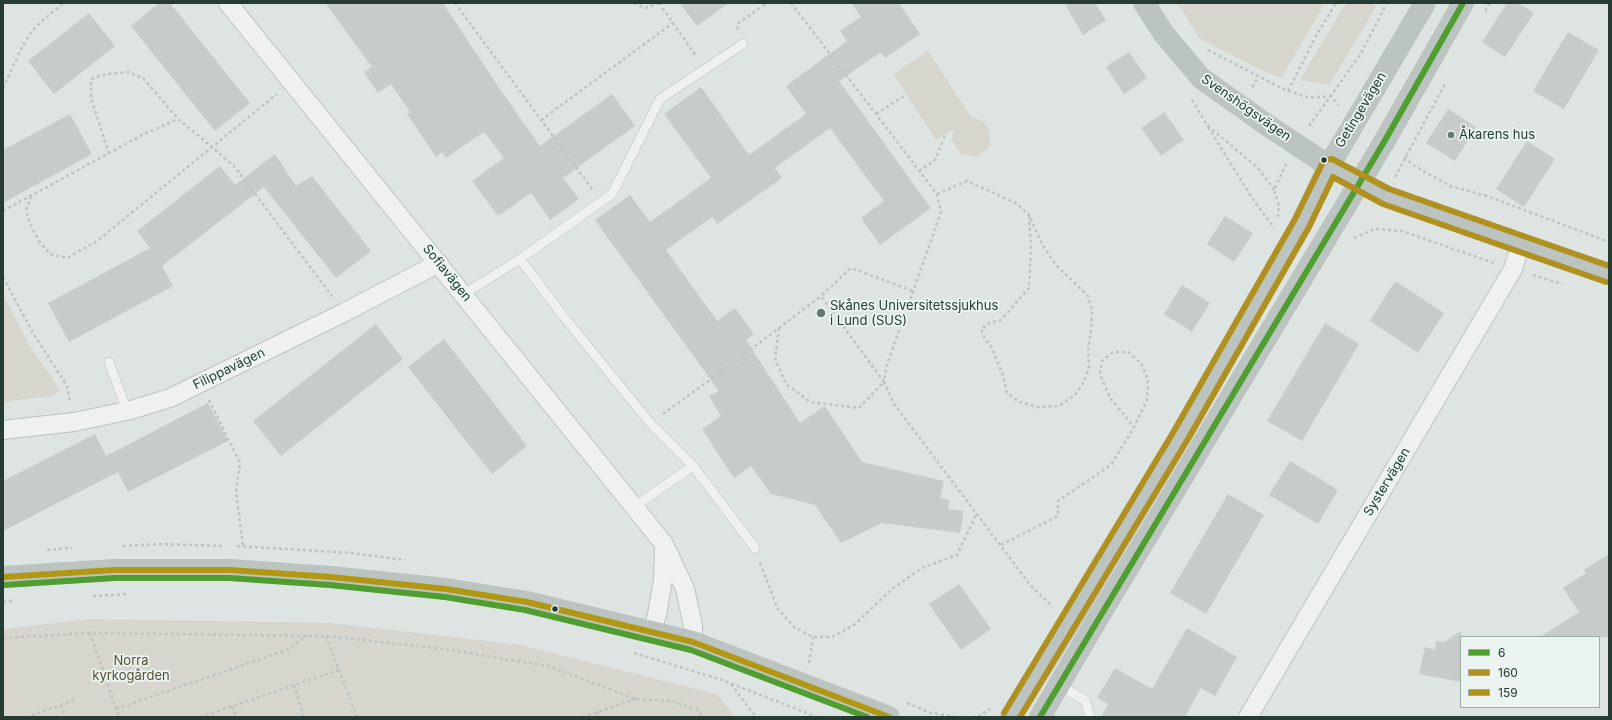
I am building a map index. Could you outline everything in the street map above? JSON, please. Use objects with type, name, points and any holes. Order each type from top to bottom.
[{"type":"main road","name":"Svenshögsvägen","points":[[1144,3],[1164,34],[1201,78],[1329,166],[1386,196],[1609,274]]},
{"type":"main road","name":"Getingevägen","points":[[1011,717],[1181,435],[1302,223],[1329,166],[1425,3]]},
{"type":"main road","points":[[1040,717],[1384,142],[1463,3]]},
{"type":"main road","points":[[3,577],[114,570],[230,570],[331,577],[446,589],[527,602],[693,642],[889,717]]},
{"type":"main road","points":[[818,690],[860,717]]},
{"type":"street","name":"Sofiavägen","points":[[228,3],[664,544],[685,589],[693,626],[693,642]]},
{"type":"street","name":"Systervägen","points":[[1248,717],[1513,269],[1521,244]]},
{"type":"street","name":"Filippavägen","points":[[3,430],[74,422],[127,411],[170,398],[345,312],[439,263]]},
{"type":"street","points":[[652,631],[657,615],[663,580],[664,544]]},
{"type":"lane","points":[[464,294],[520,259],[612,194],[660,99],[706,70],[743,44]]},
{"type":"lane","points":[[520,259],[650,423],[693,466],[755,548]]},
{"type":"lane","points":[[109,362],[127,411]]},
{"type":"lane","points":[[634,507],[693,466]]},
{"type":"lane","points":[[1059,685],[1085,700],[1090,717]]},
{"type":"path","points":[[3,88],[31,32],[64,3]]},
{"type":"path","points":[[455,3],[602,202]]},
{"type":"path","points":[[634,3],[645,8],[659,3],[706,70]]},
{"type":"path","points":[[743,44],[737,24],[767,3]]},
{"type":"path","points":[[779,328],[775,359],[786,384],[810,402],[859,408],[884,382],[887,365],[941,212],[937,194],[791,3]]},
{"type":"path","points":[[1288,91],[1317,34],[1336,3]]},
{"type":"path","points":[[1297,144],[1360,55],[1387,3]]},
{"type":"path","points":[[1482,16],[1490,3]]},
{"type":"path","points":[[541,120],[673,23]]},
{"type":"path","points":[[1202,46],[1288,91],[1310,98],[1330,96]]},
{"type":"path","points":[[108,154],[91,98],[91,79],[106,74],[129,72],[144,79],[178,118],[234,166],[345,312]]},
{"type":"path","points":[[1257,81],[1259,77]]},
{"type":"path","points":[[1386,196],[1404,158],[1449,77]]},
{"type":"path","points":[[31,196],[26,210],[30,224],[39,241],[50,254],[67,258],[97,241],[292,81]]},
{"type":"path","points":[[876,114],[906,95]]},
{"type":"path","points":[[1330,96],[1355,121]]},
{"type":"path","points":[[3,211],[142,135],[178,118]]},
{"type":"path","points":[[1206,125],[1252,198],[1277,233]]},
{"type":"path","points":[[919,171],[936,160],[946,133]]},
{"type":"path","points":[[1384,142],[1404,158],[1450,186],[1487,196],[1609,242]]},
{"type":"path","points":[[937,194],[967,181],[1016,203],[1029,215],[1042,244],[1056,265],[1088,296],[1092,310],[1088,350],[1090,367],[1084,382],[1075,395],[1059,406],[1037,407],[1020,402],[1007,393],[1002,373],[992,348],[985,339],[981,329],[989,323],[1001,320],[1029,288],[1031,248],[1029,215]]},
{"type":"path","points":[[1279,206],[1284,207],[1302,223]]},
{"type":"path","points":[[1325,239],[1343,242],[1375,229],[1402,231],[1513,269],[1565,284]]},
{"type":"path","points":[[650,423],[821,296],[851,268],[913,291]]},
{"type":"path","points":[[3,277],[33,333],[66,386],[74,422]]},
{"type":"path","points":[[821,296],[884,382],[894,404],[1032,586],[1055,609]]},
{"type":"path","points":[[1001,545],[1058,516],[1058,501],[1111,465],[1134,427],[1147,400],[1148,380],[1141,363],[1128,352],[1113,352],[1102,361],[1100,374],[1110,398],[1134,427]]},
{"type":"path","points":[[201,383],[240,463],[236,491],[243,546]]},
{"type":"path","points":[[755,548],[778,609],[794,627],[813,636],[832,637],[854,625],[892,589],[922,568],[957,555],[977,513]]},
{"type":"path","points":[[92,596],[129,594]]},
{"type":"path","points":[[3,602],[18,600]]},
{"type":"path","points":[[90,633],[119,717]]},
{"type":"path","points":[[3,638],[90,633],[307,635],[444,649],[548,666],[636,699],[671,701],[696,709],[703,717]]},
{"type":"path","points":[[116,709],[289,649],[307,635]]},
{"type":"path","points":[[326,636],[357,717]]},
{"type":"path","points":[[809,663],[813,636]]},
{"type":"path","points":[[628,651],[731,683],[817,717]]},
{"type":"path","points":[[200,717],[339,670]]},
{"type":"path","points":[[731,683],[756,717]]},
{"type":"path","points":[[294,685],[304,717]]},
{"type":"path","points":[[582,717],[636,699]]},
{"type":"path","points":[[26,717],[76,700]]},
{"type":"path","points":[[61,705],[65,717]]},
{"type":"path","points":[[232,706],[236,717]]},
{"type":"path","points":[[972,717],[979,716],[991,708]]},
{"type":"path","points":[[597,712],[599,717]]},
{"type":"green space","points":[[1177,3],[1325,3],[1281,78],[1261,70],[1200,39]]},
{"type":"green space","points":[[1346,3],[1372,3],[1376,7],[1329,85],[1300,80]]},
{"type":"green space","points":[[928,51],[971,117],[982,121],[988,127],[991,145],[977,157],[961,154],[952,140],[953,129],[936,140],[893,74]]},
{"type":"green space","points":[[3,295],[30,346],[60,390],[51,396],[3,402]]},
{"type":"green space","name":"Norra kyrkogården","points":[[90,619],[331,623],[522,645],[717,694],[735,717],[3,717],[3,629]]},
{"type":"building","points":[[159,3],[170,3],[250,103],[215,131],[131,26]]},
{"type":"building","points":[[325,3],[443,3],[497,85],[540,146],[612,94],[635,126],[563,178],[579,199],[550,220],[531,193],[498,216],[472,181],[504,158],[484,132],[446,158],[442,152],[436,157],[407,114],[410,112],[391,84],[378,93],[364,72],[372,67]]},
{"type":"building","points":[[680,3],[729,3],[697,26]]},
{"type":"building","points":[[851,3],[899,3],[920,34],[885,58],[881,52],[839,81],[931,208],[880,245],[861,218],[884,201],[830,128],[775,168],[782,178],[717,224],[712,217],[666,250],[717,321],[735,308],[754,334],[746,340],[800,423],[825,406],[862,462],[944,481],[940,498],[950,500],[948,509],[964,511],[960,533],[882,523],[841,543],[815,505],[771,494],[751,466],[734,478],[702,429],[721,416],[709,396],[719,391],[595,220],[630,195],[650,222],[711,178],[664,114],[701,87],[749,155],[806,114],[786,86],[847,41],[840,31],[861,17]]},
{"type":"building","points":[[1064,3],[1095,3],[1106,20],[1083,35]]},
{"type":"building","points":[[1507,3],[1519,3],[1534,13],[1505,57],[1482,42]]},
{"type":"building","points":[[89,13],[115,46],[54,94],[28,61]]},
{"type":"building","points":[[1568,32],[1599,50],[1564,109],[1533,91]]},
{"type":"building","points":[[1129,52],[1147,78],[1124,94],[1106,67]]},
{"type":"building","name":"Åkarens hus","points":[[1448,109],[1476,127],[1455,161],[1426,143]]},
{"type":"building","points":[[1164,112],[1184,140],[1161,156],[1141,128]]},
{"type":"building","points":[[70,114],[92,154],[3,203],[3,150]]},
{"type":"building","points":[[1527,141],[1555,159],[1524,207],[1496,189]]},
{"type":"building","points":[[275,154],[296,186],[312,176],[371,251],[336,278],[264,187],[162,266],[173,286],[69,342],[48,303],[150,248],[137,231],[220,166],[235,185]]},
{"type":"building","points":[[1225,216],[1253,233],[1234,262],[1207,244]]},
{"type":"building","points":[[1395,281],[1444,313],[1418,353],[1370,321]]},
{"type":"building","points":[[1182,285],[1210,303],[1192,332],[1164,314]]},
{"type":"building","points":[[1325,323],[1359,344],[1302,441],[1267,421]]},
{"type":"building","points":[[376,324],[403,359],[281,456],[253,421]]},
{"type":"building","points":[[444,339],[527,446],[492,474],[408,367]]},
{"type":"building","points":[[208,403],[228,441],[128,492],[118,472],[3,531],[3,481],[95,434],[106,456]]},
{"type":"building","points":[[1290,461],[1338,490],[1318,524],[1269,495]]},
{"type":"building","points":[[1228,494],[1264,515],[1206,614],[1170,593]]},
{"type":"building","points":[[1609,554],[1609,637],[1542,636],[1579,612],[1563,588],[1586,573],[1584,570]]},
{"type":"building","points":[[959,584],[991,629],[961,650],[929,604]]},
{"type":"building","points":[[1187,628],[1237,657],[1215,696],[1201,688],[1185,717],[1101,717],[1108,704],[1097,698],[1115,668],[1152,689]]},
{"type":"building","points":[[1461,631],[1460,682],[1419,674],[1425,647],[1435,650],[1436,641],[1444,642]]},
{"type":"transit line","name":"6","points":[[1040,717],[1384,142],[1463,3]]},
{"type":"transit line","name":"159","points":[[1004,713],[1174,431],[1295,219],[1324,160],[1332,159],[1389,189],[1609,266]]},
{"type":"transit line","name":"160","points":[[1020,717],[1188,439],[1309,227],[1333,177],[1383,204],[1606,282]]},
{"type":"transit line","points":[[3,577],[114,570],[230,570],[331,577],[446,589],[527,602],[693,642],[889,717]]},
{"type":"transit line","points":[[4,585],[114,578],[230,578],[330,585],[445,597],[525,610],[691,650],[867,717]]},
{"type":"place","name":"Åkarens hus","points":[[1451,135]]},
{"type":"place","name":"Skånes Universitetssjukhus i Lund (SUS)","points":[[821,313]]}]
